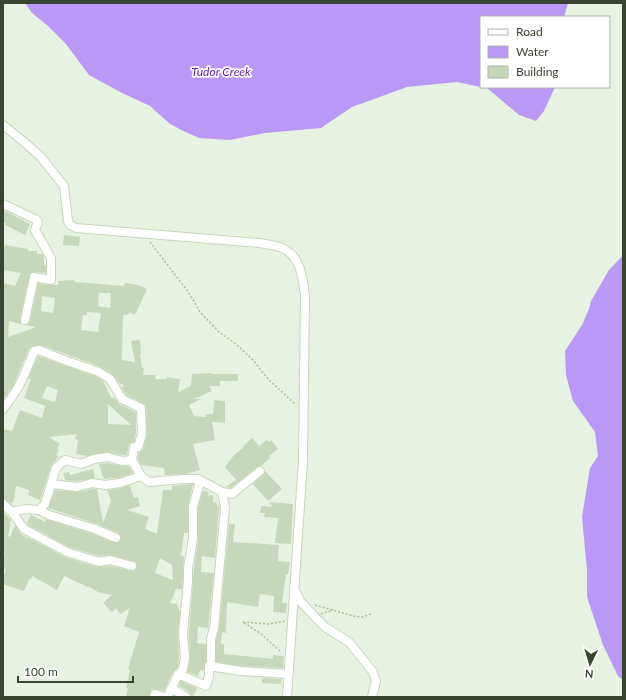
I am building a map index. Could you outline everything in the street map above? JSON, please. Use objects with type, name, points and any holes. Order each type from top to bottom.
[{"type":"street","points":[[3,125],[40,156],[64,186],[68,221],[73,227],[82,230],[143,233],[260,243],[285,249],[292,255],[297,263],[303,280],[305,296],[304,412],[302,476],[287,697]]},
{"type":"street","points":[[3,204],[37,220],[38,222],[35,230],[51,258],[51,280],[34,277],[25,320]]},
{"type":"street","points":[[3,409],[14,396],[25,375],[34,352],[39,350],[100,372],[110,379],[122,399],[141,408],[142,434],[138,447],[134,447],[132,460],[141,476],[149,482],[198,479],[222,492],[232,494],[260,471]]},
{"type":"street","points":[[39,510],[45,504],[56,468],[65,460],[81,464],[94,459],[108,457],[122,461],[132,460]]},
{"type":"street","points":[[51,484],[77,487],[92,483],[106,485],[120,483],[141,476]]},
{"type":"street","points":[[154,697],[155,694],[165,697],[183,668],[185,658],[183,634],[188,568],[193,539],[193,506],[199,486],[198,479]]},
{"type":"street","points":[[178,674],[206,686],[209,676],[209,666],[211,666],[211,639],[214,628],[225,508],[222,492]]},
{"type":"street","points":[[3,504],[12,512],[24,529],[67,552],[99,562],[110,560],[132,566]]},
{"type":"street","points":[[12,512],[25,509],[39,510],[50,515],[95,529],[116,538]]},
{"type":"street","points":[[294,588],[300,600],[317,619],[325,627],[349,642],[373,672],[376,681],[372,697]]},
{"type":"street","points":[[211,666],[241,671],[288,674]]},
{"type":"street","points":[[171,688],[186,697]]},
{"type":"path","points":[[143,233],[189,293],[200,312],[219,332],[236,344],[254,361],[268,379],[304,412]]},
{"type":"path","points":[[309,602],[353,616],[363,617],[373,613]]},
{"type":"path","points":[[243,622],[260,633],[289,660]]},
{"type":"water","name":"Tudor Creek","points":[[25,3],[568,3],[564,16],[480,16],[480,87],[457,82],[407,87],[352,107],[321,128],[265,133],[230,140],[199,138],[181,130],[169,123],[150,106],[89,75],[66,44],[47,25],[32,13]]},
{"type":"water","points":[[487,88],[555,88],[544,111],[536,121],[519,115]]},
{"type":"water","points":[[623,255],[623,680],[618,676],[603,645],[587,597],[587,570],[582,517],[590,468],[598,456],[595,432],[573,401],[566,375],[565,351],[582,325],[591,301],[609,270]]},
{"type":"building","points":[[3,210],[30,224],[25,235],[5,225],[6,223],[3,222]]},
{"type":"building","points":[[64,235],[80,237],[79,246],[63,245]]},
{"type":"building","points":[[5,245],[28,249],[28,251],[37,251],[37,254],[43,254],[44,265],[46,265],[46,273],[35,272],[30,274],[20,319],[21,324],[9,321],[8,337],[36,327],[27,325],[30,321],[38,283],[58,285],[58,281],[74,280],[75,282],[124,286],[125,283],[138,285],[147,289],[135,315],[129,312],[129,314],[123,315],[122,360],[135,362],[131,341],[140,340],[140,355],[142,368],[144,368],[143,375],[156,375],[155,379],[167,379],[167,377],[180,379],[178,392],[191,386],[192,374],[238,374],[238,381],[220,381],[220,386],[209,386],[212,391],[194,399],[201,399],[189,405],[194,416],[206,417],[206,414],[213,414],[214,400],[225,401],[225,423],[212,422],[215,440],[193,444],[200,470],[186,474],[165,475],[164,468],[141,465],[138,459],[139,452],[143,449],[147,434],[146,405],[126,395],[122,388],[124,385],[119,383],[113,375],[101,367],[41,345],[33,346],[29,349],[13,386],[5,397],[3,397],[3,283],[15,286],[21,273],[3,270]],"holes":[[[99,293],[111,293],[110,308],[98,306]],[[42,296],[55,298],[53,313],[41,311]],[[87,312],[101,313],[98,332],[81,330],[83,315],[87,315]]]},
{"type":"building","points":[[38,356],[97,377],[103,381],[112,399],[114,397],[119,404],[136,412],[136,433],[134,442],[129,444],[127,455],[108,452],[87,456],[76,454],[78,440],[75,439],[77,434],[49,437],[60,444],[56,455],[59,456],[51,466],[40,500],[28,495],[29,490],[16,486],[14,500],[11,504],[3,499],[3,429],[12,431],[20,410],[42,418],[45,406],[24,398],[31,379],[28,379]],"holes":[[[47,386],[58,390],[55,402],[42,398]],[[108,404],[131,425],[108,424]]]},
{"type":"building","points":[[252,438],[259,446],[267,440],[269,442],[271,440],[278,449],[269,456],[270,458],[261,466],[257,467],[231,488],[226,487],[236,480],[225,467],[234,455]]},
{"type":"building","points":[[108,463],[129,466],[133,473],[119,478],[104,479],[99,464]]},
{"type":"building","points":[[93,469],[95,478],[77,481],[65,480],[63,473],[69,472],[70,475]]},
{"type":"building","points":[[265,471],[282,489],[268,501],[253,484],[263,475]]},
{"type":"building","points":[[193,484],[188,506],[188,533],[184,533],[181,556],[184,556],[182,589],[176,589],[170,603],[177,604],[180,612],[178,633],[178,667],[173,672],[164,691],[154,689],[151,690],[149,697],[126,697],[128,688],[126,688],[130,670],[128,669],[139,632],[124,626],[130,608],[120,614],[116,608],[112,612],[103,603],[112,595],[97,592],[64,576],[57,590],[32,576],[31,579],[29,579],[24,591],[3,584],[6,569],[3,568],[5,551],[3,551],[3,512],[11,520],[8,536],[10,537],[15,525],[21,534],[65,557],[97,567],[110,566],[133,571],[137,567],[136,562],[111,555],[99,556],[69,547],[28,525],[27,523],[31,515],[45,522],[45,519],[117,543],[121,540],[118,533],[97,524],[48,508],[55,490],[77,492],[97,489],[103,523],[111,501],[107,490],[131,485],[130,487],[134,498],[138,497],[140,506],[127,510],[149,517],[145,529],[157,534],[163,490],[172,490],[172,486]],"holes":[[[160,558],[172,565],[173,580],[155,573]]]},
{"type":"building","points":[[203,491],[209,492],[208,495],[213,495],[213,502],[217,503],[219,508],[215,558],[202,556],[201,572],[214,573],[208,628],[198,627],[197,643],[206,644],[206,662],[203,671],[200,670],[198,676],[187,672],[190,658],[189,634],[194,568],[198,540],[198,507]]},
{"type":"building","points":[[269,502],[293,504],[291,544],[275,543],[278,518],[264,517],[265,513],[260,513],[261,506],[273,507]]},
{"type":"building","points":[[229,524],[235,524],[233,542],[279,545],[278,561],[290,562],[288,574],[286,574],[282,603],[287,603],[286,613],[273,612],[274,596],[260,594],[258,607],[227,602],[226,633],[222,632],[221,644],[224,644],[224,654],[273,659],[273,655],[284,656],[283,668],[242,666],[216,662],[216,640],[219,628]]},
{"type":"building","points":[[262,678],[281,679],[281,684],[262,683]]},
{"type":"building","points":[[181,681],[197,688],[193,697],[191,697],[189,692],[179,686]]}]
